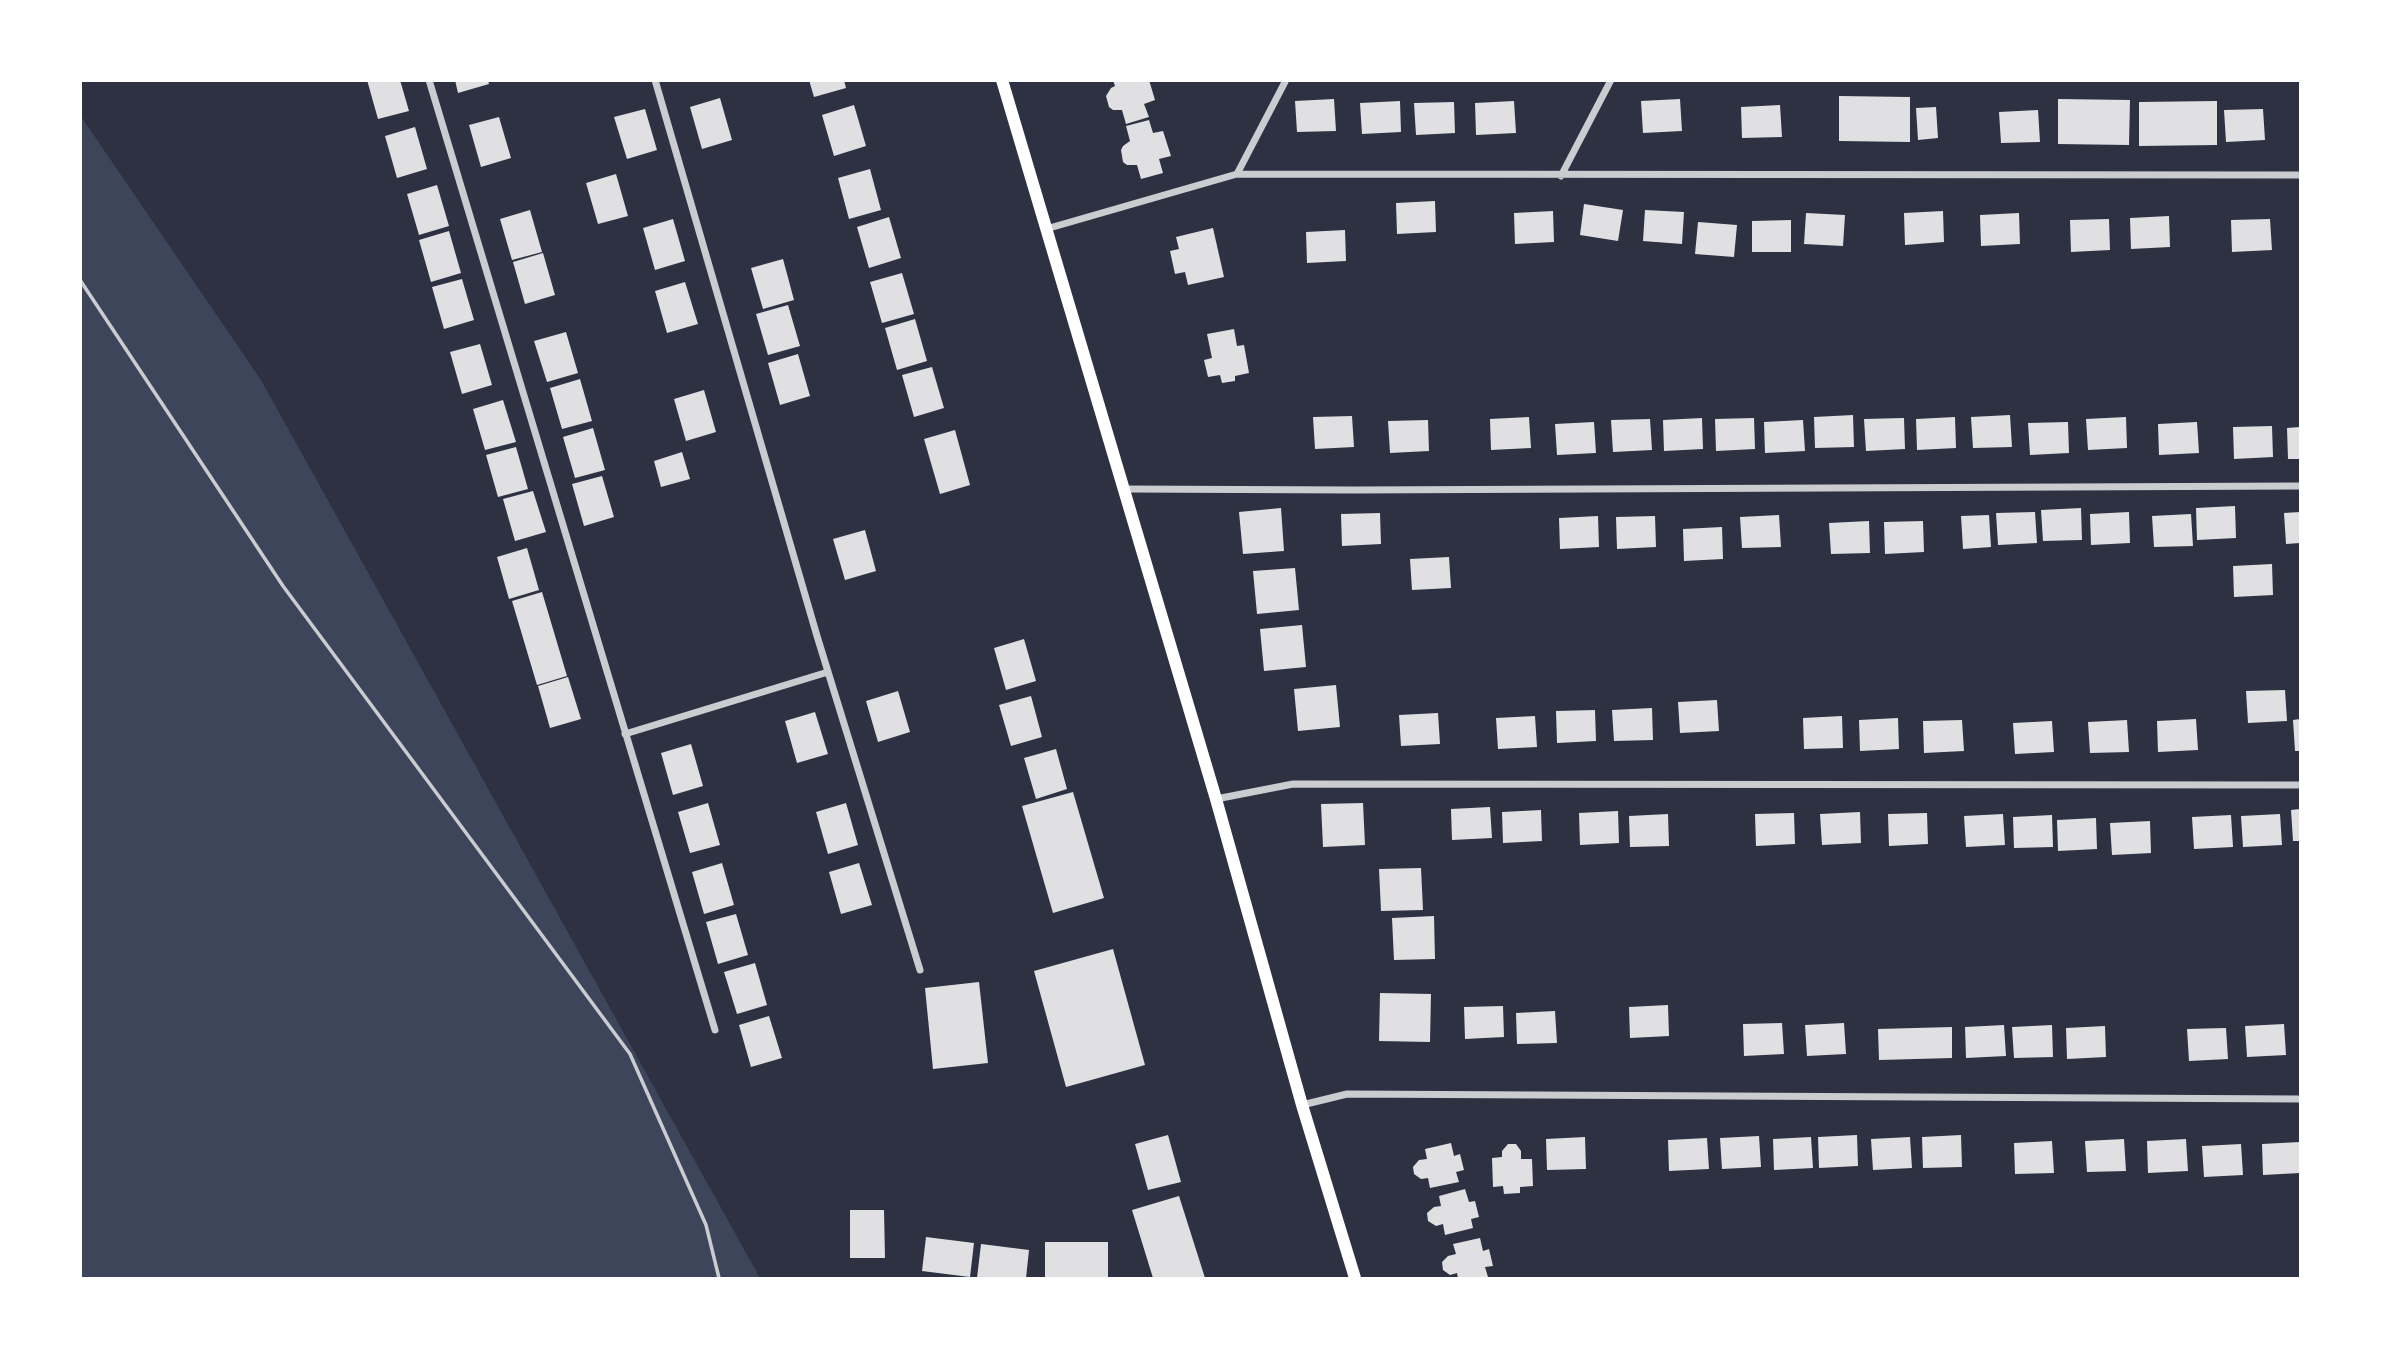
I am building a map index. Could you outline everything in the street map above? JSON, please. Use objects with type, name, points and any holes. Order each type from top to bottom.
[{"type":"main road","points":[[1002,80],[1216,799],[1302,1105],[1355,1279]]},
{"type":"street","points":[[429,80],[715,1030]]},
{"type":"street","points":[[656,80],[828,672],[920,970]]},
{"type":"street","points":[[1237,174],[1286,80]]},
{"type":"street","points":[[1561,176],[1611,80]]},
{"type":"street","points":[[1046,229],[1237,174],[2301,175]]},
{"type":"street","points":[[1124,489],[2301,486]]},
{"type":"street","points":[[625,734],[828,672]]},
{"type":"street","points":[[1216,799],[1293,784],[2301,785]]},
{"type":"street","points":[[1302,1105],[1347,1094],[2301,1099]]},
{"type":"lane","points":[[80,280],[283,586],[630,1054],[706,1225],[719,1279]]},
{"type":"shaded area","points":[[80,115],[261,380],[760,1278],[81,1278]]},
{"type":"building","points":[[367,80],[400,80],[409,111],[378,119]]},
{"type":"building","points":[[455,80],[488,80],[489,84],[458,93]]},
{"type":"building","points":[[809,80],[844,80],[846,88],[814,97]]},
{"type":"building","points":[[1113,80],[1149,80],[1155,100],[1144,104],[1149,117],[1126,124],[1122,110],[1109,107],[1106,96],[1115,86]]},
{"type":"building","points":[[1839,96],[1910,97],[1910,142],[1839,141]]},
{"type":"building","points":[[720,98],[732,140],[702,149],[690,107]]},
{"type":"building","points":[[1334,99],[1336,131],[1297,132],[1295,101]]},
{"type":"building","points":[[1680,99],[1682,131],[1643,133],[1641,101]]},
{"type":"building","points":[[2058,99],[2130,100],[2129,145],[2058,144]]},
{"type":"building","points":[[1400,101],[1401,132],[1362,134],[1360,103]]},
{"type":"building","points":[[1514,101],[1516,133],[1476,135],[1475,103]]},
{"type":"building","points":[[2217,101],[2217,145],[2139,146],[2139,102]]},
{"type":"building","points":[[1454,102],[1455,133],[1416,135],[1414,103]]},
{"type":"building","points":[[854,105],[866,146],[834,156],[822,115]]},
{"type":"building","points":[[1780,105],[1782,137],[1742,138],[1741,107]]},
{"type":"building","points":[[1936,107],[1938,138],[1918,140],[1916,108]]},
{"type":"building","points":[[645,109],[657,150],[627,159],[614,117]]},
{"type":"building","points":[[2263,109],[2265,140],[2226,142],[2224,110]]},
{"type":"building","points":[[2038,110],[2040,142],[2001,143],[1999,112]]},
{"type":"building","points":[[499,117],[511,158],[481,167],[469,125]]},
{"type":"building","points":[[1149,120],[1153,133],[1163,131],[1171,156],[1159,159],[1163,173],[1141,179],[1137,165],[1123,162],[1121,150],[1130,141],[1126,126]]},
{"type":"building","points":[[415,127],[427,169],[397,178],[385,136]]},
{"type":"building","points":[[870,169],[881,210],[849,219],[838,178]]},
{"type":"building","points":[[616,174],[628,216],[598,224],[586,183]]},
{"type":"building","points":[[437,185],[449,226],[419,235],[407,194]]},
{"type":"building","points":[[1435,201],[1436,232],[1397,234],[1396,203]]},
{"type":"building","points":[[1584,204],[1623,210],[1618,241],[1580,235]]},
{"type":"building","points":[[530,210],[542,252],[512,260],[500,219]]},
{"type":"building","points":[[1645,210],[1684,212],[1682,244],[1643,241]]},
{"type":"building","points":[[1553,211],[1554,242],[1515,244],[1514,213]]},
{"type":"building","points":[[1943,211],[1944,242],[1905,245],[1904,213]]},
{"type":"building","points":[[1806,213],[1845,215],[1843,246],[1804,244]]},
{"type":"building","points":[[2019,213],[2020,244],[1981,246],[1980,215]]},
{"type":"building","points":[[2169,216],[2170,247],[2131,249],[2130,218]]},
{"type":"building","points":[[889,217],[901,258],[869,268],[857,227]]},
{"type":"building","points":[[673,219],[685,261],[655,270],[643,228]]},
{"type":"building","points":[[2109,219],[2110,250],[2071,252],[2070,220]]},
{"type":"building","points":[[2270,219],[2272,250],[2232,252],[2231,220]]},
{"type":"building","points":[[1791,220],[1791,252],[1752,252],[1752,221]]},
{"type":"building","points":[[1698,222],[1737,225],[1734,257],[1695,254]]},
{"type":"building","points":[[1213,228],[1224,277],[1188,285],[1185,272],[1175,274],[1170,251],[1179,249],[1176,237]]},
{"type":"building","points":[[1345,230],[1346,261],[1307,263],[1306,232]]},
{"type":"building","points":[[449,231],[461,273],[431,282],[419,240]]},
{"type":"building","points":[[543,253],[555,295],[525,304],[513,262]]},
{"type":"building","points":[[783,259],[794,300],[763,309],[751,268]]},
{"type":"building","points":[[902,273],[914,314],[882,323],[870,282]]},
{"type":"building","points":[[462,279],[474,320],[444,329],[432,287]]},
{"type":"building","points":[[685,282],[698,324],[667,333],[655,291]]},
{"type":"building","points":[[788,305],[800,346],[768,355],[756,314]]},
{"type":"building","points":[[915,319],[927,361],[897,370],[885,328]]},
{"type":"building","points":[[1234,329],[1237,346],[1244,345],[1249,373],[1235,376],[1235,381],[1222,383],[1220,375],[1208,377],[1204,360],[1212,358],[1207,334]]},
{"type":"building","points":[[566,332],[578,373],[547,382],[534,341]]},
{"type":"building","points":[[480,344],[492,385],[462,394],[450,352]]},
{"type":"building","points":[[798,354],[810,396],[780,405],[768,363]]},
{"type":"building","points":[[932,367],[944,408],[914,417],[902,375]]},
{"type":"building","points":[[580,379],[592,421],[562,429],[550,388]]},
{"type":"building","points":[[704,390],[716,432],[686,441],[674,399]]},
{"type":"building","points":[[503,400],[516,442],[485,450],[473,409]]},
{"type":"building","points":[[1853,415],[1854,447],[1815,448],[1814,417]]},
{"type":"building","points":[[2010,415],[2012,447],[1973,448],[1971,417]]},
{"type":"building","points":[[1352,416],[1354,447],[1315,449],[1313,417]]},
{"type":"building","points":[[1529,417],[1531,448],[1491,450],[1490,419]]},
{"type":"building","points":[[1955,417],[1956,448],[1917,450],[1916,419]]},
{"type":"building","points":[[2126,417],[2127,448],[2088,450],[2086,419]]},
{"type":"building","points":[[1702,418],[1703,449],[1664,451],[1663,420]]},
{"type":"building","points":[[1754,418],[1755,449],[1716,451],[1715,419]]},
{"type":"building","points":[[1904,418],[1905,449],[1866,451],[1864,419]]},
{"type":"building","points":[[1650,419],[1652,450],[1613,452],[1611,420]]},
{"type":"building","points":[[1428,420],[1429,451],[1390,453],[1388,421]]},
{"type":"building","points":[[1803,420],[1805,451],[1765,453],[1764,422]]},
{"type":"building","points":[[1594,422],[1596,453],[1557,455],[1555,424]]},
{"type":"building","points":[[2068,422],[2069,453],[2030,455],[2028,423]]},
{"type":"building","points":[[2197,422],[2199,453],[2159,455],[2158,424]]},
{"type":"building","points":[[2272,426],[2273,457],[2234,459],[2233,427]]},
{"type":"building","points":[[2300,427],[2300,459],[2288,459],[2287,428]]},
{"type":"building","points":[[593,428],[605,470],[575,478],[563,437]]},
{"type":"building","points":[[955,430],[970,485],[940,494],[924,439]]},
{"type":"building","points":[[516,447],[528,489],[498,497],[486,455]]},
{"type":"building","points":[[682,452],[690,479],[661,487],[654,461]]},
{"type":"building","points":[[602,476],[614,517],[584,526],[572,484]]},
{"type":"building","points":[[533,491],[546,532],[515,541],[503,499]]},
{"type":"building","points":[[2235,506],[2236,538],[2197,540],[2196,508]]},
{"type":"building","points":[[1281,508],[1284,551],[1243,554],[1239,512]]},
{"type":"building","points":[[2081,508],[2082,540],[2043,541],[2041,510]]},
{"type":"building","points":[[2035,512],[2037,543],[1998,545],[1996,513]]},
{"type":"building","points":[[2129,512],[2130,543],[2091,545],[2090,514]]},
{"type":"building","points":[[2300,512],[2300,543],[2286,544],[2284,513]]},
{"type":"building","points":[[1380,513],[1381,544],[1342,546],[1341,514]]},
{"type":"building","points":[[2191,514],[2193,546],[2154,547],[2152,516]]},
{"type":"building","points":[[1779,515],[1781,547],[1742,548],[1740,517]]},
{"type":"building","points":[[1989,515],[1991,547],[1963,549],[1961,516]]},
{"type":"building","points":[[1598,516],[1599,547],[1560,549],[1559,518]]},
{"type":"building","points":[[1655,516],[1656,547],[1617,549],[1616,517]]},
{"type":"building","points":[[1869,521],[1870,553],[1831,554],[1829,523]]},
{"type":"building","points":[[1923,521],[1924,552],[1885,554],[1884,522]]},
{"type":"building","points":[[1722,527],[1723,559],[1684,561],[1683,529]]},
{"type":"building","points":[[865,530],[876,571],[845,580],[833,539]]},
{"type":"building","points":[[527,548],[539,590],[509,599],[497,557]]},
{"type":"building","points":[[1449,557],[1451,588],[1412,590],[1410,559]]},
{"type":"building","points":[[2272,564],[2273,595],[2234,597],[2233,566]]},
{"type":"building","points":[[1295,568],[1299,610],[1257,614],[1253,571]]},
{"type":"building","points":[[542,592],[567,676],[537,685],[512,601]]},
{"type":"building","points":[[1302,625],[1306,667],[1264,671],[1260,629]]},
{"type":"building","points":[[1024,639],[1036,681],[1006,690],[994,648]]},
{"type":"building","points":[[568,677],[581,719],[550,728],[538,686]]},
{"type":"building","points":[[1336,685],[1340,727],[1298,731],[1294,689]]},
{"type":"building","points":[[2285,690],[2287,721],[2248,723],[2246,691]]},
{"type":"building","points":[[898,691],[910,732],[878,742],[866,701]]},
{"type":"building","points":[[1031,696],[1042,737],[1011,746],[999,705]]},
{"type":"building","points":[[1717,700],[1719,731],[1680,733],[1678,702]]},
{"type":"building","points":[[1652,708],[1653,740],[1614,741],[1612,710]]},
{"type":"building","points":[[1595,710],[1596,741],[1557,743],[1556,711]]},
{"type":"building","points":[[815,712],[828,754],[797,763],[785,721]]},
{"type":"building","points":[[1438,713],[1440,744],[1401,746],[1399,715]]},
{"type":"building","points":[[1535,716],[1537,747],[1498,749],[1496,718]]},
{"type":"building","points":[[1842,716],[1843,748],[1804,749],[1803,718]]},
{"type":"building","points":[[1898,718],[1899,749],[1860,751],[1859,720]]},
{"type":"building","points":[[2196,719],[2198,750],[2158,752],[2157,721]]},
{"type":"building","points":[[2300,719],[2300,751],[2295,751],[2293,720]]},
{"type":"building","points":[[1962,720],[1964,751],[1924,753],[1923,721]]},
{"type":"building","points":[[2127,720],[2129,752],[2090,753],[2088,722]]},
{"type":"building","points":[[2052,721],[2054,752],[2015,754],[2013,723]]},
{"type":"building","points":[[691,744],[703,786],[673,795],[661,753]]},
{"type":"building","points":[[1056,749],[1067,789],[1036,799],[1024,758]]},
{"type":"building","points":[[1073,792],[1104,898],[1053,913],[1022,806]]},
{"type":"building","points":[[708,803],[720,845],[690,853],[678,812]]},
{"type":"building","points":[[846,803],[858,845],[828,854],[816,812]]},
{"type":"building","points":[[1363,803],[1365,845],[1323,847],[1321,804]]},
{"type":"building","points":[[1490,807],[1492,838],[1452,840],[1451,809]]},
{"type":"building","points":[[2300,809],[2300,841],[2293,841],[2291,810]]},
{"type":"building","points":[[1541,810],[1542,841],[1503,843],[1502,812]]},
{"type":"building","points":[[1618,811],[1619,843],[1580,845],[1579,813]]},
{"type":"building","points":[[1860,812],[1861,843],[1822,845],[1820,814]]},
{"type":"building","points":[[1794,813],[1795,844],[1756,846],[1755,814]]},
{"type":"building","points":[[1927,813],[1928,844],[1889,846],[1888,814]]},
{"type":"building","points":[[1668,814],[1669,846],[1630,847],[1629,816]]},
{"type":"building","points":[[2003,814],[2005,845],[1966,847],[1964,816]]},
{"type":"building","points":[[2280,814],[2282,845],[2243,847],[2241,816]]},
{"type":"building","points":[[2052,815],[2053,847],[2014,848],[2013,817]]},
{"type":"building","points":[[2231,815],[2233,847],[2194,849],[2192,817]]},
{"type":"building","points":[[2096,818],[2097,849],[2058,851],[2057,820]]},
{"type":"building","points":[[2150,821],[2151,853],[2112,855],[2110,823]]},
{"type":"building","points":[[722,863],[734,905],[704,914],[692,872]]},
{"type":"building","points":[[859,863],[872,905],[841,914],[829,872]]},
{"type":"building","points":[[1421,868],[1423,910],[1381,911],[1379,869]]},
{"type":"building","points":[[736,914],[748,955],[718,964],[706,922]]},
{"type":"building","points":[[1434,916],[1435,959],[1394,960],[1392,918]]},
{"type":"building","points":[[1113,949],[1145,1065],[1066,1087],[1034,971]]},
{"type":"building","points":[[755,963],[767,1005],[737,1014],[724,972]]},
{"type":"building","points":[[979,982],[988,1063],[933,1069],[925,988]]},
{"type":"building","points":[[1380,993],[1431,994],[1430,1042],[1379,1041]]},
{"type":"building","points":[[1668,1005],[1669,1036],[1630,1038],[1629,1007]]},
{"type":"building","points":[[1503,1006],[1504,1037],[1465,1039],[1464,1007]]},
{"type":"building","points":[[1555,1011],[1557,1043],[1517,1044],[1516,1013]]},
{"type":"building","points":[[769,1016],[782,1058],[751,1067],[739,1025]]},
{"type":"building","points":[[1782,1023],[1784,1054],[1744,1056],[1743,1024]]},
{"type":"building","points":[[1844,1023],[1846,1054],[1807,1056],[1805,1025]]},
{"type":"building","points":[[2284,1024],[2286,1055],[2247,1057],[2245,1026]]},
{"type":"building","points":[[2004,1025],[2006,1056],[1966,1058],[1965,1027]]},
{"type":"building","points":[[2052,1025],[2053,1057],[2014,1058],[2012,1027]]},
{"type":"building","points":[[2105,1026],[2106,1057],[2067,1059],[2066,1028]]},
{"type":"building","points":[[1952,1027],[1952,1058],[1879,1060],[1878,1029]]},
{"type":"building","points":[[2226,1028],[2228,1059],[2189,1061],[2187,1029]]},
{"type":"building","points":[[1168,1135],[1181,1182],[1148,1190],[1135,1144]]},
{"type":"building","points":[[1857,1135],[1858,1166],[1819,1168],[1818,1137]]},
{"type":"building","points":[[1961,1135],[1962,1167],[1923,1168],[1922,1137]]},
{"type":"building","points":[[1759,1136],[1761,1167],[1722,1169],[1720,1138]]},
{"type":"building","points":[[1585,1137],[1586,1169],[1547,1170],[1546,1139]]},
{"type":"building","points":[[1811,1137],[1813,1168],[1774,1170],[1773,1139]]},
{"type":"building","points":[[1910,1137],[1912,1168],[1873,1170],[1871,1139]]},
{"type":"building","points":[[1707,1138],[1709,1169],[1669,1171],[1668,1140]]},
{"type":"building","points":[[2124,1139],[2126,1171],[2087,1172],[2085,1141]]},
{"type":"building","points":[[2186,1139],[2188,1171],[2148,1173],[2147,1141]]},
{"type":"building","points":[[2052,1141],[2054,1173],[2015,1174],[2014,1143]]},
{"type":"building","points":[[2300,1142],[2300,1173],[2263,1175],[2262,1144]]},
{"type":"building","points":[[1451,1143],[1454,1156],[1460,1154],[1464,1170],[1456,1172],[1459,1182],[1430,1188],[1428,1178],[1421,1179],[1414,1174],[1413,1167],[1419,1160],[1427,1159],[1425,1149]]},
{"type":"building","points":[[1508,1144],[1516,1144],[1521,1151],[1521,1159],[1532,1159],[1533,1186],[1520,1187],[1520,1193],[1504,1194],[1503,1186],[1493,1187],[1492,1158],[1502,1157],[1502,1151]]},
{"type":"building","points":[[2241,1144],[2243,1175],[2204,1177],[2202,1146]]},
{"type":"building","points":[[1465,1189],[1469,1202],[1475,1201],[1479,1217],[1471,1219],[1473,1228],[1445,1235],[1443,1224],[1436,1226],[1428,1221],[1427,1213],[1434,1207],[1441,1206],[1439,1196]]},
{"type":"building","points":[[1179,1196],[1205,1278],[1153,1278],[1132,1210]]},
{"type":"building","points":[[850,1210],[884,1210],[885,1258],[850,1258]]},
{"type":"building","points":[[926,1237],[974,1243],[970,1277],[922,1271]]},
{"type":"building","points":[[1480,1238],[1483,1251],[1489,1249],[1493,1266],[1485,1267],[1488,1277],[1458,1278],[1457,1273],[1450,1275],[1443,1270],[1442,1262],[1448,1256],[1456,1254],[1453,1244]]},
{"type":"building","points":[[1045,1242],[1108,1242],[1108,1278],[1045,1278]]},
{"type":"building","points":[[981,1244],[1029,1250],[1026,1278],[977,1278]]}]
